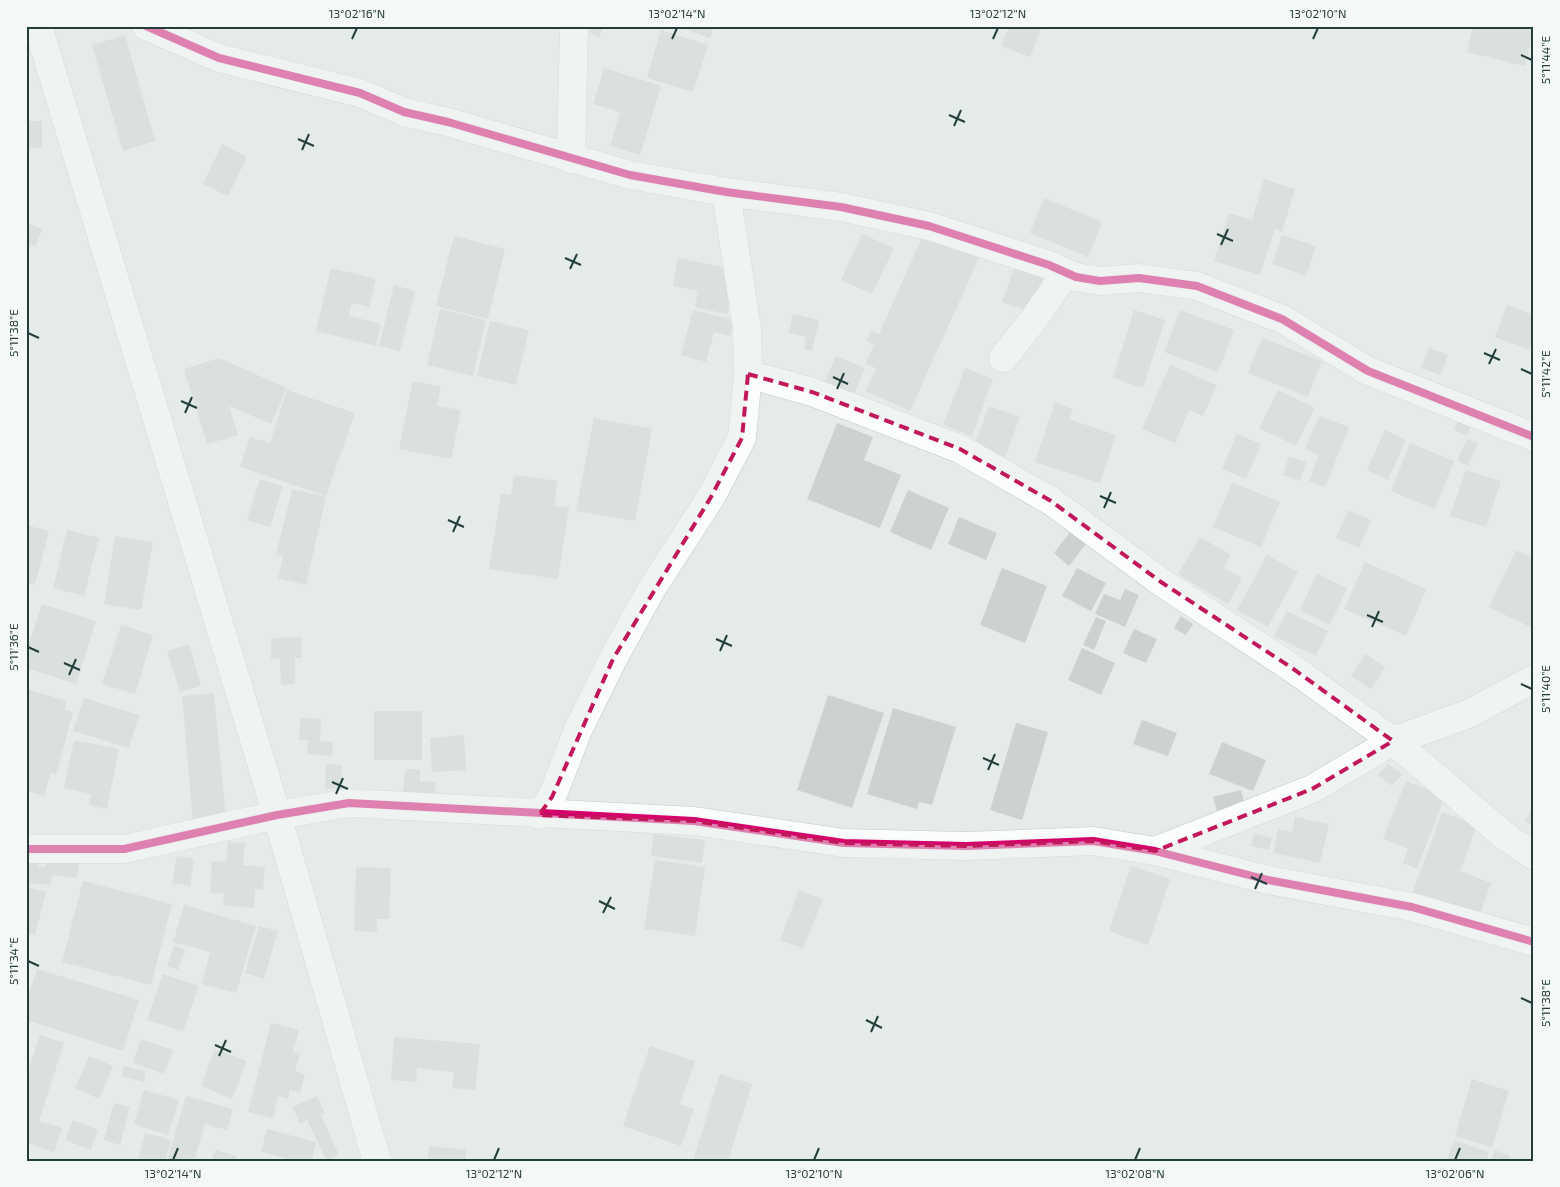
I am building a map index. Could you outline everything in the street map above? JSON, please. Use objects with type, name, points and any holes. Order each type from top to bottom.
[{"type":"street","points":[[38,26],[277,815],[377,1161]]},
{"type":"street","points":[[146,26],[219,58],[360,93],[404,112],[448,122],[630,175],[726,192],[841,207],[929,226],[1049,265],[1065,274],[1100,281],[1138,278],[1197,286],[1282,319],[1368,371],[1534,437]]},
{"type":"street","points":[[571,158],[574,26]]},
{"type":"street","points":[[539,815],[552,797],[578,730],[613,659],[652,590],[711,497],[742,438],[748,374],[747,328],[726,192]]},
{"type":"street","points":[[1003,358],[1034,319],[1065,274]]},
{"type":"street","points":[[748,374],[812,392],[968,453],[1051,501],[1161,582],[1292,668],[1394,741],[1506,836],[1534,856]]},
{"type":"street","points":[[1155,851],[1312,789],[1394,741],[1468,714],[1534,679]]},
{"type":"street","points":[[26,849],[124,849],[277,815],[349,803],[539,815],[694,821],[844,843],[966,846],[1093,841],[1155,851],[1268,880],[1412,907],[1534,942]]},
{"type":"highlighted area","points":[[748,374],[812,392],[960,449],[1051,501],[1161,582],[1292,668],[1393,741],[1312,789],[1155,851],[1093,841],[966,846],[844,843],[694,821],[539,815],[552,797],[613,659],[711,497],[742,438]]},
{"type":"building","points":[[592,26],[603,26],[599,37],[590,33]]},
{"type":"building","points":[[676,26],[714,26],[710,38]]},
{"type":"building","points":[[1009,26],[1042,26],[1030,57],[1001,46]]},
{"type":"building","points":[[1473,26],[1534,26],[1525,66],[1467,52]]},
{"type":"building","points":[[661,30],[708,45],[693,92],[647,78]]},
{"type":"building","points":[[125,35],[155,141],[123,151],[92,45]]},
{"type":"building","points":[[604,68],[661,86],[640,155],[610,146],[620,112],[593,104]]},
{"type":"building","points":[[26,121],[42,121],[42,148],[26,148]]},
{"type":"building","points":[[222,144],[247,157],[228,196],[203,184]]},
{"type":"building","points":[[1264,179],[1295,189],[1282,232],[1275,229],[1260,275],[1214,261],[1229,213],[1252,220]]},
{"type":"building","points":[[1044,198],[1102,222],[1088,257],[1030,233]]},
{"type":"building","points":[[26,223],[42,229],[35,247],[26,243]]},
{"type":"building","points":[[924,233],[979,258],[910,411],[866,391],[876,368],[865,364],[874,345],[866,341],[871,331],[879,334]]},
{"type":"building","points":[[862,234],[894,248],[872,294],[841,280]]},
{"type":"building","points":[[1282,235],[1316,246],[1306,276],[1272,264]]},
{"type":"building","points":[[454,236],[505,249],[488,319],[436,306]]},
{"type":"building","points":[[678,258],[736,270],[727,314],[695,307],[698,291],[673,286]]},
{"type":"building","points":[[1017,261],[1045,272],[1030,312],[1002,302]]},
{"type":"building","points":[[331,268],[376,279],[369,307],[352,303],[349,316],[381,324],[376,346],[316,331]]},
{"type":"building","points":[[394,285],[415,291],[400,351],[379,346]]},
{"type":"building","points":[[1507,305],[1534,315],[1534,337],[1529,350],[1495,337]]},
{"type":"building","points":[[440,309],[486,320],[473,376],[427,365]]},
{"type":"building","points":[[693,310],[734,320],[730,336],[714,332],[706,362],[681,355]]},
{"type":"building","points":[[1134,310],[1165,320],[1143,388],[1113,378]]},
{"type":"building","points":[[1180,310],[1234,330],[1218,372],[1164,352]]},
{"type":"building","points":[[793,314],[819,320],[812,351],[804,349],[806,337],[789,333]]},
{"type":"building","points":[[490,321],[529,330],[516,385],[477,376]]},
{"type":"building","points":[[1262,338],[1322,361],[1308,397],[1248,373]]},
{"type":"building","points":[[1429,348],[1448,355],[1440,375],[1421,368]]},
{"type":"building","points":[[836,356],[865,368],[852,400],[822,388]]},
{"type":"building","points":[[219,358],[287,388],[271,424],[229,406],[238,435],[207,444],[184,369]]},
{"type":"building","points":[[1170,365],[1217,385],[1203,416],[1189,410],[1175,443],[1142,429]]},
{"type":"building","points":[[965,368],[993,379],[972,436],[943,425]]},
{"type":"building","points":[[413,381],[441,387],[437,406],[461,410],[451,459],[399,449]]},
{"type":"building","points":[[287,390],[355,413],[326,496],[240,467],[250,437],[270,443]]},
{"type":"building","points":[[1278,390],[1315,408],[1296,446],[1259,428]]},
{"type":"building","points":[[1055,402],[1073,409],[1069,419],[1116,435],[1100,483],[1035,462]]},
{"type":"building","points":[[989,406],[1020,417],[1005,457],[974,446]]},
{"type":"building","points":[[1319,416],[1349,427],[1325,487],[1309,481],[1319,455],[1305,449]]},
{"type":"building","points":[[594,418],[652,429],[635,521],[576,511]]},
{"type":"building","points":[[1459,419],[1472,424],[1467,436],[1454,430]]},
{"type":"building","points":[[837,423],[873,437],[864,460],[901,475],[880,528],[807,499]]},
{"type":"building","points":[[1385,430],[1406,440],[1388,480],[1367,470]]},
{"type":"building","points":[[1237,434],[1261,444],[1246,479],[1222,469]]},
{"type":"building","points":[[1467,439],[1478,443],[1468,466],[1457,461]]},
{"type":"building","points":[[1410,443],[1454,461],[1435,509],[1391,491]]},
{"type":"building","points":[[1289,456],[1306,462],[1300,481],[1283,475]]},
{"type":"building","points":[[1466,470],[1501,481],[1486,527],[1450,516]]},
{"type":"building","points":[[514,475],[558,481],[554,506],[569,507],[558,579],[489,569],[501,494],[511,495]]},
{"type":"building","points":[[260,479],[283,486],[270,527],[247,520]]},
{"type":"building","points":[[1232,482],[1280,502],[1261,547],[1213,527]]},
{"type":"building","points":[[292,489],[326,497],[306,585],[278,578],[283,556],[276,555]]},
{"type":"building","points":[[908,490],[949,508],[931,550],[890,532]]},
{"type":"building","points":[[1348,510],[1371,520],[1359,548],[1336,538]]},
{"type":"building","points":[[959,517],[997,533],[986,560],[948,544]]},
{"type":"building","points":[[26,525],[49,531],[35,585],[26,583]]},
{"type":"building","points":[[67,530],[99,538],[84,596],[53,588]]},
{"type":"building","points":[[1071,531],[1086,544],[1069,566],[1054,553]]},
{"type":"building","points":[[115,536],[153,542],[141,610],[104,604]]},
{"type":"building","points":[[1200,537],[1231,555],[1224,568],[1242,578],[1228,604],[1178,574]]},
{"type":"building","points":[[1516,550],[1534,559],[1532,628],[1489,607]]},
{"type":"building","points":[[1267,555],[1298,572],[1268,627],[1237,610]]},
{"type":"building","points":[[1365,562],[1426,589],[1406,636],[1344,609]]},
{"type":"building","points":[[1002,568],[1047,586],[1025,643],[980,625]]},
{"type":"building","points":[[1077,568],[1106,583],[1091,611],[1062,596]]},
{"type":"building","points":[[1317,574],[1347,588],[1330,625],[1300,610]]},
{"type":"building","points":[[1125,589],[1139,595],[1125,627],[1095,614],[1104,594],[1120,600]]},
{"type":"building","points":[[42,604],[96,621],[76,684],[26,668],[26,653]]},
{"type":"building","points":[[1287,611],[1328,631],[1316,656],[1274,636]]},
{"type":"building","points":[[1181,616],[1193,624],[1186,635],[1174,628]]},
{"type":"building","points":[[1096,617],[1106,621],[1094,650],[1083,645]]},
{"type":"building","points":[[121,625],[153,635],[135,694],[102,684]]},
{"type":"building","points":[[1134,629],[1157,639],[1146,663],[1123,653]]},
{"type":"building","points":[[301,637],[302,658],[295,658],[295,684],[281,685],[280,658],[271,659],[271,638]]},
{"type":"building","points":[[189,644],[201,686],[180,692],[167,651]]},
{"type":"building","points":[[1082,648],[1115,663],[1101,695],[1068,680]]},
{"type":"building","points":[[1365,654],[1385,667],[1371,689],[1351,676]]},
{"type":"building","points":[[26,689],[67,701],[65,710],[73,712],[56,775],[51,773],[44,796],[26,791]]},
{"type":"building","points":[[214,693],[226,819],[193,822],[182,696]]},
{"type":"building","points":[[828,695],[884,713],[852,808],[797,790]]},
{"type":"building","points":[[84,698],[139,715],[129,748],[73,731]]},
{"type":"building","points":[[893,708],[956,727],[932,805],[919,802],[917,809],[867,794]]},
{"type":"building","points":[[374,711],[422,711],[422,760],[374,760]]},
{"type":"building","points":[[300,718],[321,719],[320,741],[333,742],[332,756],[307,754],[308,740],[299,740]]},
{"type":"building","points":[[1142,720],[1177,733],[1168,756],[1133,744]]},
{"type":"building","points":[[1016,723],[1048,732],[1022,820],[990,810]]},
{"type":"building","points":[[464,735],[466,770],[432,772],[430,738]]},
{"type":"building","points":[[74,740],[119,749],[107,809],[89,805],[91,794],[64,788]]},
{"type":"building","points":[[1222,742],[1266,760],[1253,791],[1209,774]]},
{"type":"building","points":[[326,764],[342,765],[341,789],[325,788]]},
{"type":"building","points":[[1388,764],[1402,774],[1392,786],[1378,775]]},
{"type":"building","points":[[405,769],[420,769],[420,781],[435,782],[435,796],[403,794]]},
{"type":"building","points":[[1406,781],[1445,796],[1417,869],[1403,863],[1408,849],[1383,839]]},
{"type":"building","points":[[1241,790],[1245,806],[1217,812],[1213,797]]},
{"type":"building","points":[[1534,807],[1534,826],[1525,821]]},
{"type":"building","points":[[1442,812],[1477,825],[1460,871],[1491,883],[1478,919],[1412,894]]},
{"type":"building","points":[[1295,817],[1329,824],[1320,863],[1273,853],[1278,829],[1292,832]]},
{"type":"building","points":[[1254,833],[1272,838],[1269,850],[1251,846]]},
{"type":"building","points":[[654,834],[705,840],[702,863],[651,856]]},
{"type":"building","points":[[228,842],[245,843],[243,865],[265,867],[263,890],[255,889],[254,908],[223,905],[224,894],[210,893],[212,861],[226,862]]},
{"type":"building","points":[[177,856],[194,859],[190,886],[172,883]]},
{"type":"building","points":[[26,858],[39,860],[38,866],[46,867],[47,858],[79,862],[77,878],[52,875],[51,885],[26,883]]},
{"type":"building","points":[[655,860],[705,867],[695,936],[644,929]]},
{"type":"building","points":[[1131,866],[1170,879],[1148,945],[1109,931]]},
{"type":"building","points":[[356,867],[391,868],[389,919],[377,919],[377,932],[354,931]]},
{"type":"building","points":[[83,881],[172,904],[151,985],[62,962]]},
{"type":"building","points":[[26,887],[46,892],[35,935],[26,932]]},
{"type":"building","points":[[799,890],[823,899],[803,948],[780,940]]},
{"type":"building","points":[[184,905],[256,926],[236,993],[202,984],[210,952],[173,942]]},
{"type":"building","points":[[259,926],[278,931],[264,979],[245,973]]},
{"type":"building","points":[[174,945],[185,950],[178,970],[167,966]]},
{"type":"building","points":[[37,969],[139,1000],[123,1051],[26,1020],[26,1002]]},
{"type":"building","points":[[163,974],[199,986],[183,1031],[147,1020]]},
{"type":"building","points":[[271,1023],[299,1030],[293,1052],[300,1053],[295,1071],[305,1074],[300,1093],[290,1090],[288,1099],[278,1096],[273,1118],[248,1112]]},
{"type":"building","points":[[40,1035],[64,1043],[39,1121],[62,1128],[54,1152],[26,1143],[26,1077]]},
{"type":"building","points":[[394,1037],[480,1044],[475,1090],[452,1088],[454,1072],[417,1068],[416,1082],[391,1080]]},
{"type":"building","points":[[141,1039],[173,1050],[164,1074],[133,1063]]},
{"type":"building","points":[[650,1046],[695,1061],[680,1104],[694,1109],[681,1146],[623,1126]]},
{"type":"building","points":[[215,1049],[247,1061],[232,1099],[201,1086]]},
{"type":"building","points":[[89,1056],[113,1066],[99,1099],[75,1088]]},
{"type":"building","points":[[124,1066],[146,1071],[144,1082],[122,1077]]},
{"type":"building","points":[[720,1074],[752,1084],[728,1161],[693,1161]]},
{"type":"building","points":[[1472,1079],[1509,1091],[1492,1147],[1455,1136]]},
{"type":"building","points":[[144,1090],[179,1100],[168,1135],[134,1124]]},
{"type":"building","points":[[186,1096],[233,1109],[227,1130],[205,1124],[194,1161],[167,1161]]},
{"type":"building","points":[[317,1096],[325,1113],[321,1115],[339,1155],[327,1161],[307,1120],[300,1124],[293,1107]]},
{"type":"building","points":[[114,1103],[130,1107],[120,1145],[104,1140]]},
{"type":"building","points":[[73,1120],[98,1130],[91,1150],[65,1140]]},
{"type":"building","points":[[267,1129],[316,1142],[312,1161],[296,1161],[261,1152]]},
{"type":"building","points":[[145,1133],[171,1140],[165,1161],[138,1161]]},
{"type":"building","points":[[1454,1140],[1489,1152],[1486,1161],[1447,1161]]},
{"type":"building","points":[[429,1146],[466,1150],[465,1161],[427,1161]]},
{"type":"building","points":[[215,1150],[236,1156],[235,1161],[212,1161]]},
{"type":"building","points":[[1495,1150],[1510,1156],[1508,1161],[1491,1161]]},
{"type":"cycle path","points":[[146,26],[219,58],[360,93],[404,112],[448,122],[630,175],[726,192],[841,207],[929,226],[1049,265],[1076,277],[1100,281],[1139,278],[1197,286],[1282,319],[1368,371],[1534,437]]},
{"type":"cycle path","points":[[26,849],[124,849],[277,815],[349,803],[694,821],[844,843],[966,846],[1093,841],[1155,851],[1268,880],[1412,907],[1534,942]]}]
